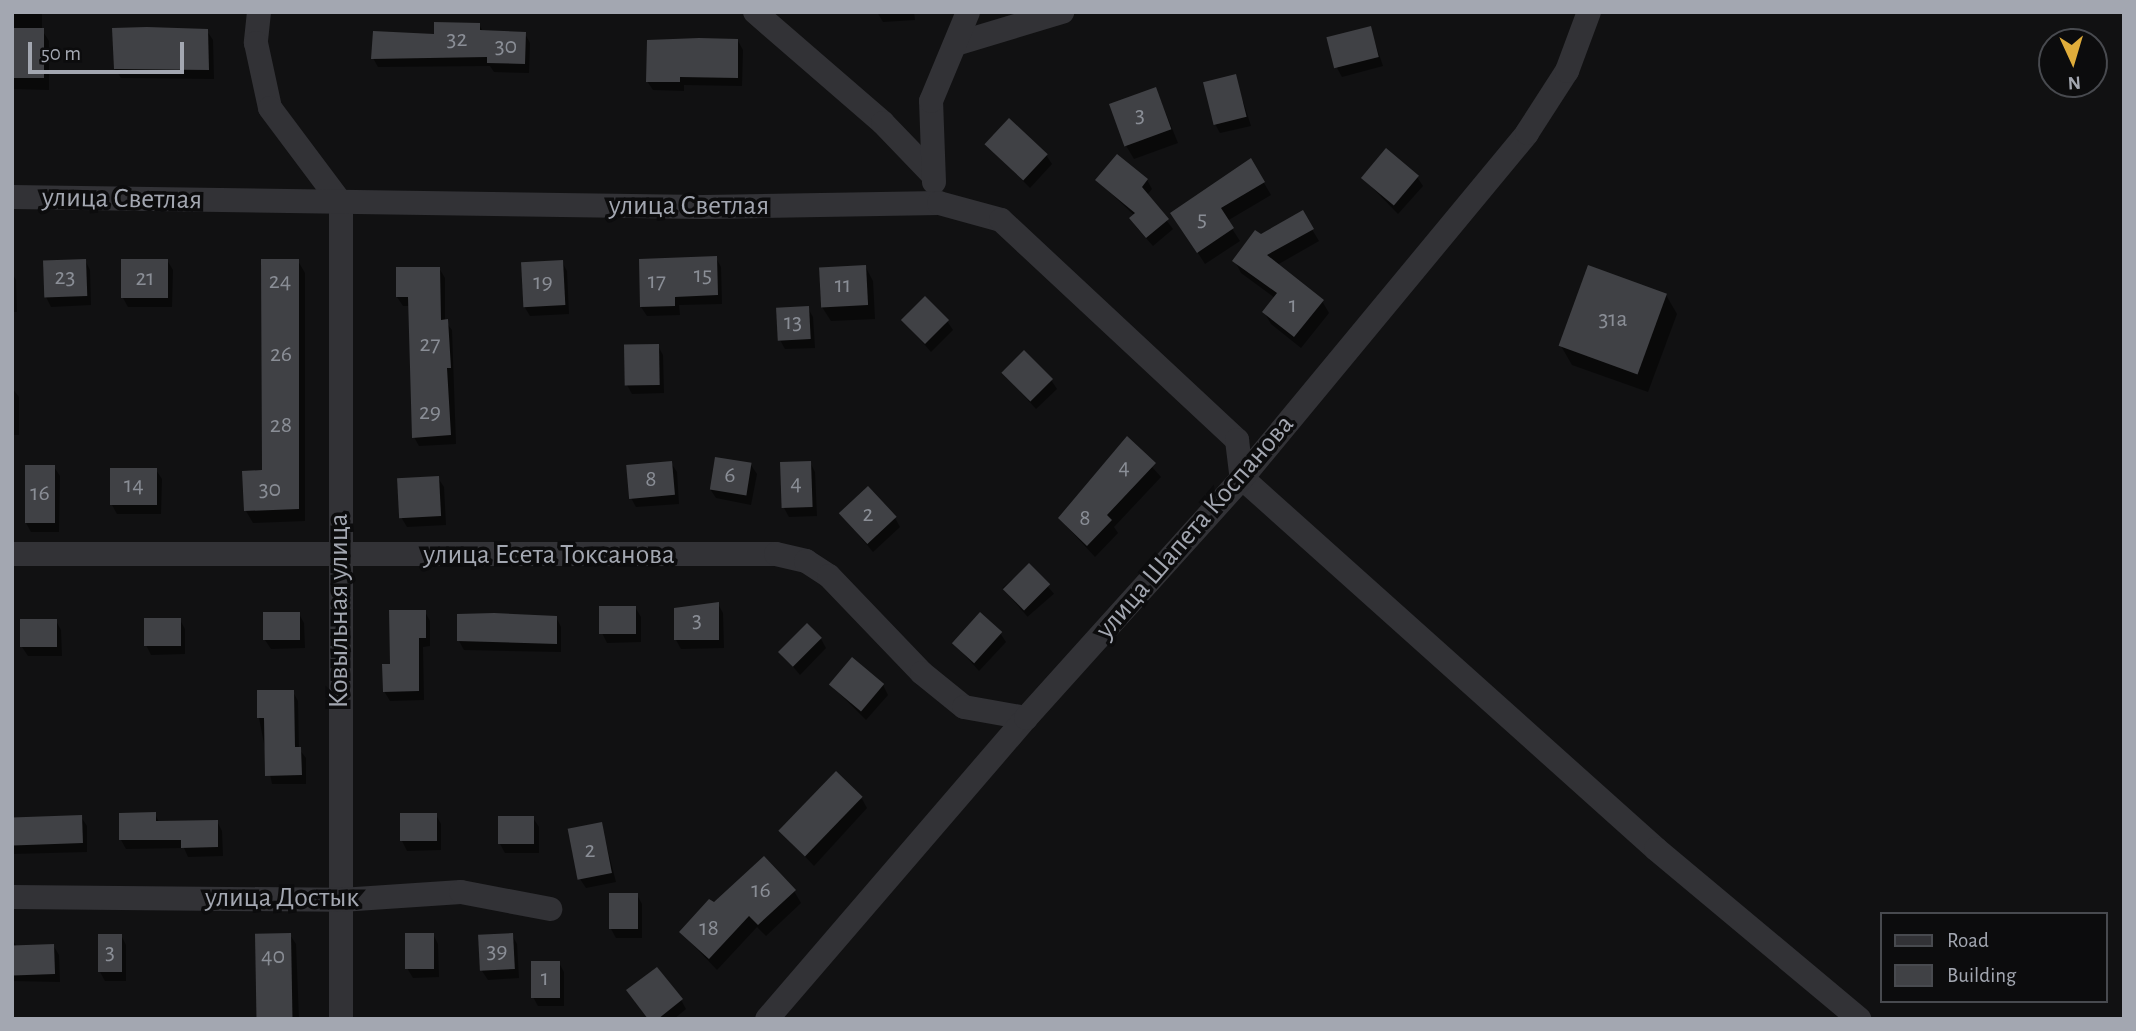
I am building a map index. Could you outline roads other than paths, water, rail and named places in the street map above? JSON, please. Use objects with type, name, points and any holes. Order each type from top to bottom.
[{"type":"street","points":[[259,12],[256,44],[270,108],[341,203]]},
{"type":"street","points":[[755,12],[883,123],[932,174]]},
{"type":"street","points":[[939,203],[932,174],[931,101],[937,80],[958,43],[968,12]]},
{"type":"street","points":[[958,43],[1062,12]]},
{"type":"street","name":"улица Шапета Коспанова","points":[[767,1019],[1026,718],[1242,478],[1527,133],[1567,71],[1589,12]]},
{"type":"street","name":"улица Светлая","points":[[12,197],[703,207],[939,203],[1001,220],[1237,440],[1242,478]]},
{"type":"street","name":"Ковыльная улица","points":[[341,203],[341,1019]]},
{"type":"street","points":[[1242,478],[1563,767],[1858,1019]]},
{"type":"street","name":"улица Есета Токсанова","points":[[12,554],[776,554],[806,561],[829,576],[922,673],[964,707],[1026,718]]},
{"type":"street","name":"улица Достык","points":[[12,897],[341,900],[461,892],[551,909]]}]
